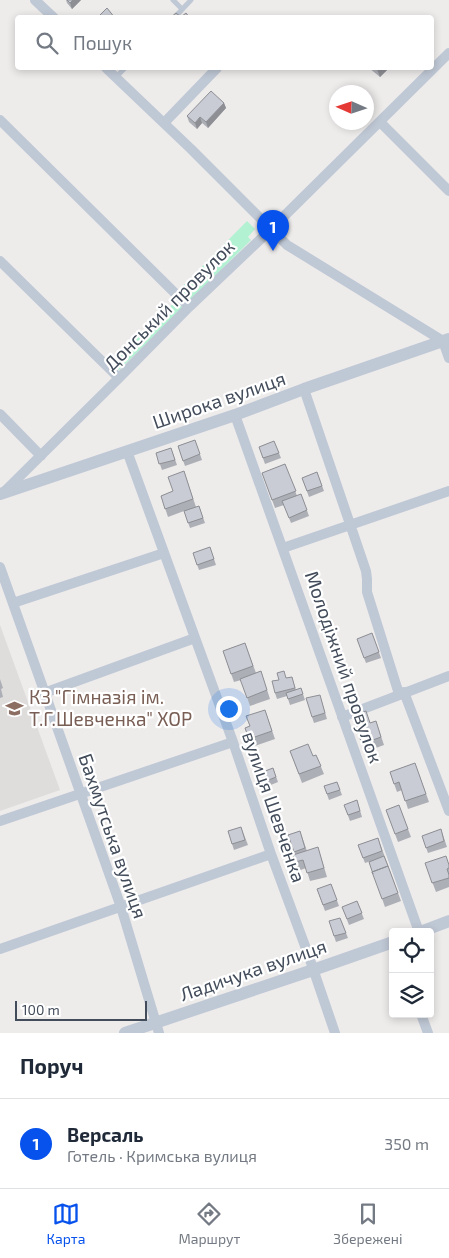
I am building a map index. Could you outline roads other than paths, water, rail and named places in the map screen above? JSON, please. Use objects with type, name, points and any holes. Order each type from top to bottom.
[{"type":"street","points":[[36,0],[51,15]]},
{"type":"street","name":"Донський провулок","points":[[434,69],[448,55]]},
{"type":"street","points":[[108,70],[287,245],[446,340],[449,358]]},
{"type":"street","points":[[164,123],[215,70]]},
{"type":"street","name":"Донський провулок","points":[[2,493],[189,307],[272,229],[433,70]]},
{"type":"street","points":[[0,120],[189,307]]},
{"type":"street","points":[[380,122],[449,191]]},
{"type":"street","points":[[0,261],[119,378]]},
{"type":"street","name":"Широка вулиця","points":[[2,493],[235,415],[446,340]]},
{"type":"street","points":[[304,389],[367,575],[367,592],[401,693],[449,811]]},
{"type":"street","points":[[0,414],[41,456]]},
{"type":"street","name":"Молодіжний провулок","points":[[235,415],[419,928]]},
{"type":"street","name":"вулиця Шевченка","points":[[127,451],[233,742],[335,1033]]},
{"type":"street","points":[[283,548],[449,491]]},
{"type":"street","points":[[13,603],[164,553]]},
{"type":"street","name":"Бахмутська вулиця","points":[[0,567],[121,907],[157,1028]]},
{"type":"street","points":[[44,694],[195,638]]},
{"type":"street","points":[[342,716],[449,676]]},
{"type":"street","points":[[0,822],[233,742]]},
{"type":"street","points":[[0,949],[271,854]]},
{"type":"street","points":[[432,928],[449,922]]},
{"type":"street","name":"Ладичука вулиця","points":[[125,1033],[157,1028],[389,943]]},
{"type":"street","points":[[422,1018],[428,1033]]},
{"type":"lane","points":[[173,0],[182,9]]},
{"type":"lane","points":[[177,15],[191,0]]},
{"type":"lane","points":[[116,77],[123,70]]},
{"type":"place","name":"Версаль","points":[[273,251]]},
{"type":"place","name":"КЗ \"Гімназія ім. Т.Г.Шевченка\" ХОР","points":[[15,708]]}]
